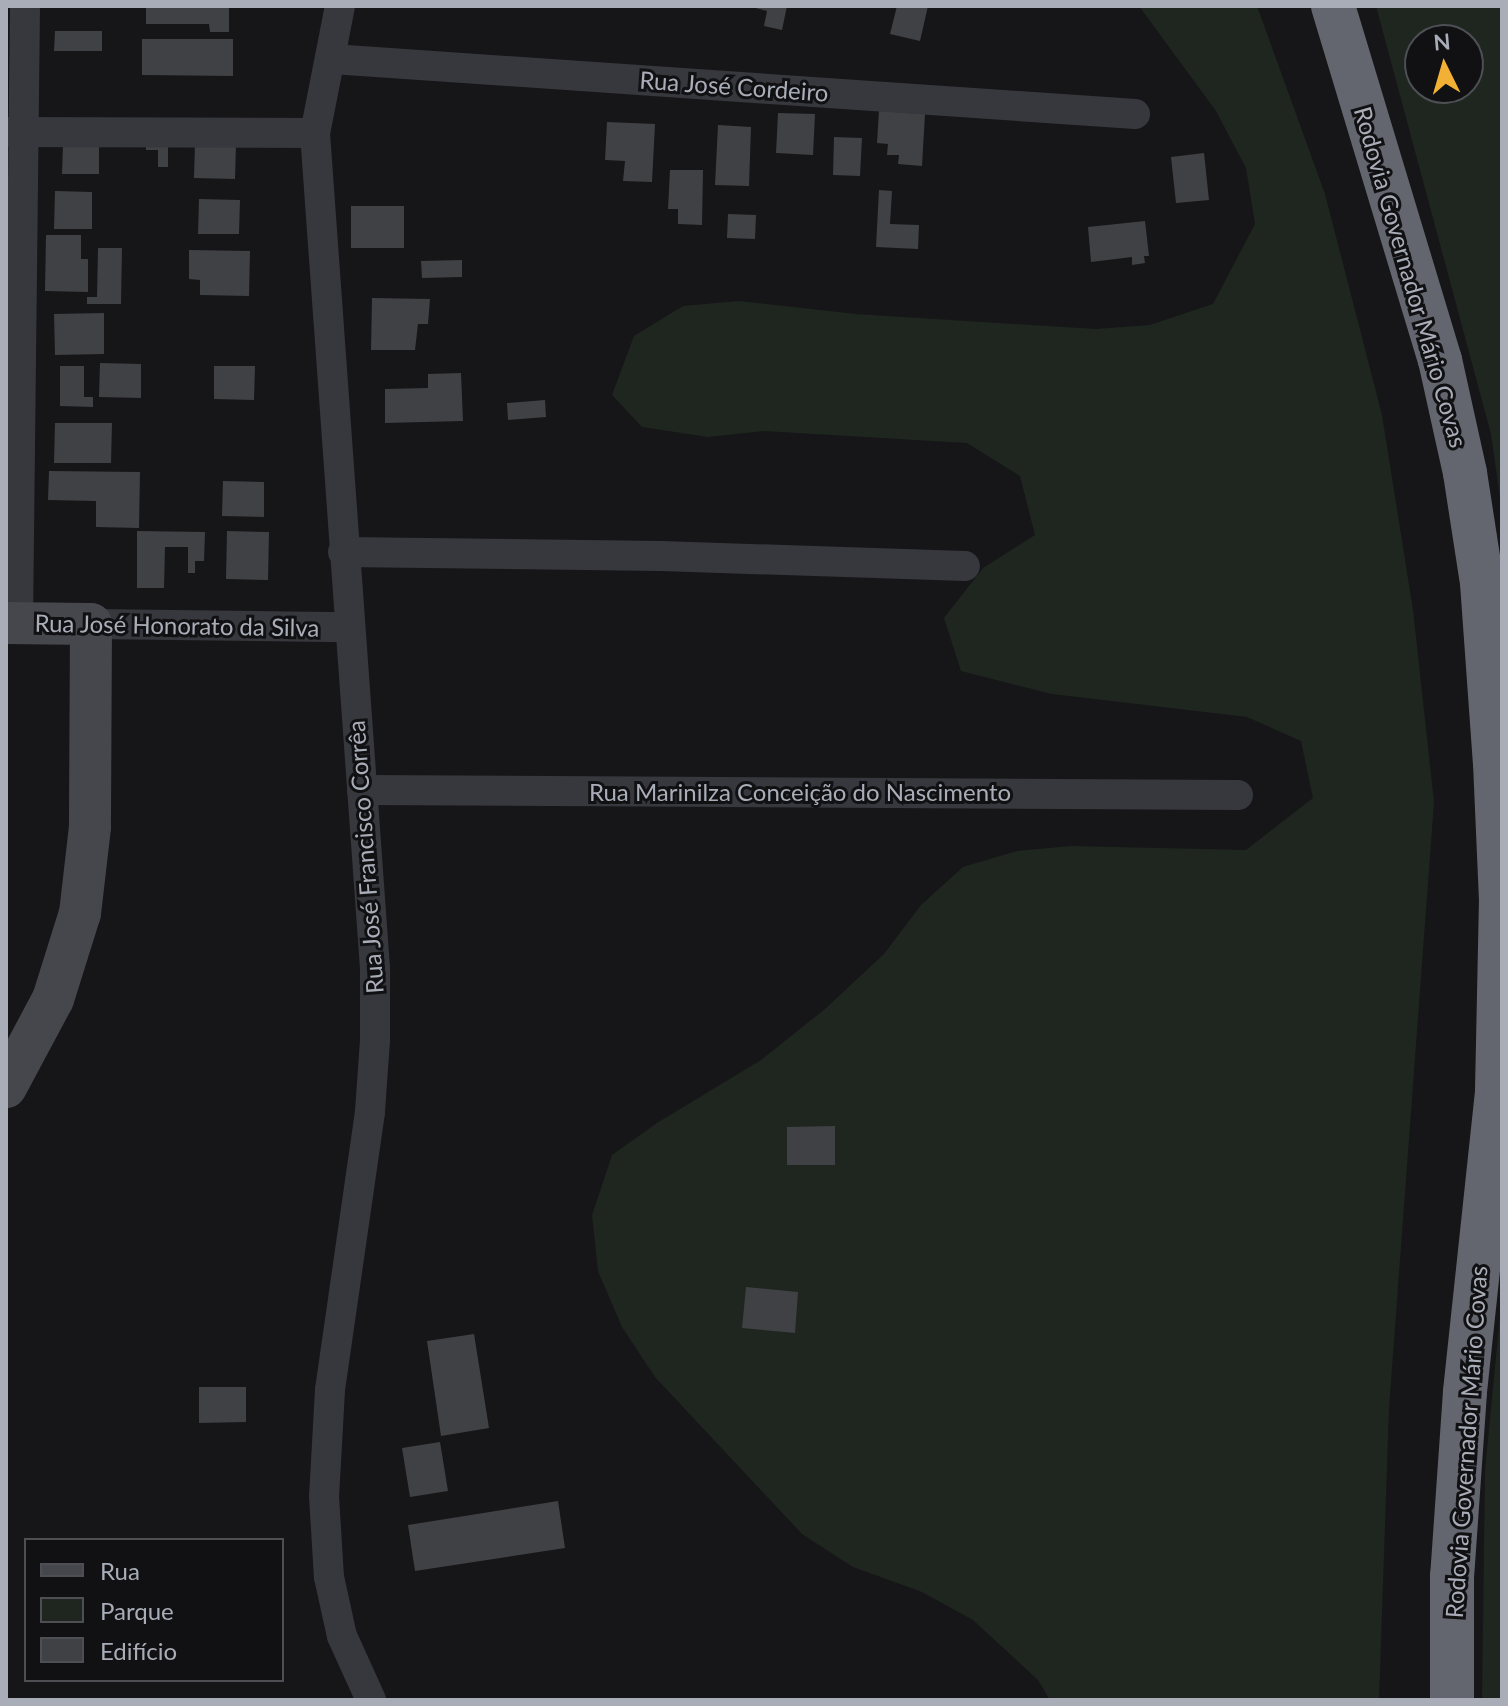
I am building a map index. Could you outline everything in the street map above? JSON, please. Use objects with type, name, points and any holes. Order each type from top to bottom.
[{"type":"highway","name":"Rodovia Governador Mário Covas","points":[[1333,6],[1440,360],[1465,473],[1482,583],[1495,763],[1501,899],[1497,1092],[1465,1392],[1452,1576],[1452,1700]]},
{"type":"main road","name":"Rua José Honorato da Silva","points":[[12,623],[91,624]]},
{"type":"main road","points":[[6,1087],[53,999],[80,913],[90,827],[91,624]]},
{"type":"street","points":[[12,623],[15,132],[25,6]]},
{"type":"street","name":"Rua José Francisco Corrêa","points":[[340,6],[315,133],[348,627],[375,969],[375,1040],[370,1112],[330,1390],[324,1496],[329,1577],[342,1636],[371,1700]]},
{"type":"street","name":"Rua José Cordeiro","points":[[332,59],[1135,114]]},
{"type":"street","points":[[15,132],[315,133]]},
{"type":"street","points":[[343,552],[661,556],[965,566]]},
{"type":"street","name":"Rua José Honorato da Silva","points":[[91,624],[348,627]]},
{"type":"street","name":"Rua Marinilza Conceição do Nascimento","points":[[362,790],[1238,795]]},
{"type":"green space","points":[[1139,6],[1257,6],[1325,194],[1382,415],[1413,610],[1434,802],[1389,1408],[1379,1700],[1050,1700],[1038,1680],[973,1620],[922,1592],[853,1567],[802,1534],[655,1377],[622,1327],[598,1271],[592,1215],[612,1155],[657,1123],[761,1060],[825,1009],[884,954],[921,905],[963,867],[1017,851],[1072,846],[1246,850],[1313,798],[1301,741],[1247,717],[1052,694],[961,671],[944,618],[983,568],[1035,535],[1020,476],[967,443],[764,431],[708,437],[642,427],[612,395],[634,336],[683,306],[739,301],[856,314],[1096,329],[1150,325],[1213,304],[1255,224],[1246,168],[1216,111]]},
{"type":"green space","points":[[1376,6],[1502,6],[1502,511],[1491,434]]},
{"type":"green space","points":[[1502,1295],[1502,1700],[1482,1700],[1485,1471]]},
{"type":"building","points":[[146,6],[229,6],[229,32],[210,32],[209,24],[146,24]]},
{"type":"building","points":[[787,6],[782,30],[764,26],[767,11],[752,7]]},
{"type":"building","points":[[897,6],[928,6],[920,41],[890,34]]},
{"type":"building","points":[[55,31],[102,31],[102,51],[54,51]]},
{"type":"building","points":[[142,39],[233,39],[233,76],[142,75]]},
{"type":"building","points":[[879,111],[925,114],[922,166],[898,164],[899,155],[887,155],[888,144],[877,143]]},
{"type":"building","points":[[778,113],[815,114],[813,155],[776,153]]},
{"type":"building","points":[[607,122],[655,124],[652,182],[623,181],[625,161],[605,160]]},
{"type":"building","points":[[718,125],[751,127],[749,186],[715,185]]},
{"type":"building","points":[[834,137],[862,138],[860,176],[833,175]]},
{"type":"building","points":[[146,143],[168,143],[168,167],[158,167],[158,150],[146,150]]},
{"type":"building","points":[[195,143],[236,144],[235,179],[194,178]]},
{"type":"building","points":[[63,145],[99,145],[99,174],[62,174]]},
{"type":"building","points":[[1204,153],[1209,200],[1176,203],[1171,157]]},
{"type":"building","points":[[670,170],[703,170],[702,225],[678,224],[678,209],[668,209]]},
{"type":"building","points":[[879,190],[892,191],[890,224],[919,225],[918,249],[876,247]]},
{"type":"building","points":[[55,191],[92,192],[92,229],[54,229]]},
{"type":"building","points":[[199,199],[240,200],[239,234],[198,234]]},
{"type":"building","points":[[351,206],[404,206],[404,248],[351,248]]},
{"type":"building","points":[[728,214],[756,215],[755,239],[727,238]]},
{"type":"building","points":[[1145,221],[1149,256],[1144,256],[1145,263],[1132,265],[1132,257],[1091,262],[1088,227]]},
{"type":"building","points":[[46,235],[81,235],[81,259],[88,259],[88,292],[45,291]]},
{"type":"building","points":[[98,248],[122,248],[121,304],[87,304],[87,297],[97,297]]},
{"type":"building","points":[[189,250],[250,251],[249,296],[200,295],[200,280],[189,279]]},
{"type":"building","points":[[462,260],[462,277],[422,278],[421,261]]},
{"type":"building","points":[[372,298],[430,299],[428,324],[418,324],[415,350],[371,350]]},
{"type":"building","points":[[104,313],[104,354],[55,355],[54,314]]},
{"type":"building","points":[[100,363],[141,364],[141,398],[99,397]]},
{"type":"building","points":[[60,366],[84,366],[84,397],[93,397],[93,407],[60,406]]},
{"type":"building","points":[[214,366],[255,366],[254,400],[214,399]]},
{"type":"building","points":[[461,373],[463,421],[385,423],[385,389],[428,388],[428,374]]},
{"type":"building","points":[[545,400],[546,417],[508,420],[507,403]]},
{"type":"building","points":[[55,423],[112,423],[111,463],[54,463]]},
{"type":"building","points":[[49,471],[140,472],[139,528],[96,527],[96,501],[48,500]]},
{"type":"building","points":[[223,481],[264,482],[264,517],[222,516]]},
{"type":"building","points":[[137,531],[205,532],[204,561],[195,561],[195,573],[188,573],[188,547],[165,547],[164,588],[137,588]]},
{"type":"building","points":[[227,531],[269,532],[268,580],[226,579]]},
{"type":"building","points":[[835,1126],[835,1165],[787,1165],[787,1127]]},
{"type":"building","points":[[746,1287],[798,1292],[795,1333],[742,1328]]},
{"type":"building","points":[[474,1334],[489,1428],[441,1436],[427,1341]]},
{"type":"building","points":[[199,1387],[246,1387],[246,1422],[199,1423]]},
{"type":"building","points":[[440,1442],[448,1491],[410,1497],[402,1448]]},
{"type":"building","points":[[558,1501],[565,1548],[415,1571],[408,1525]]}]
